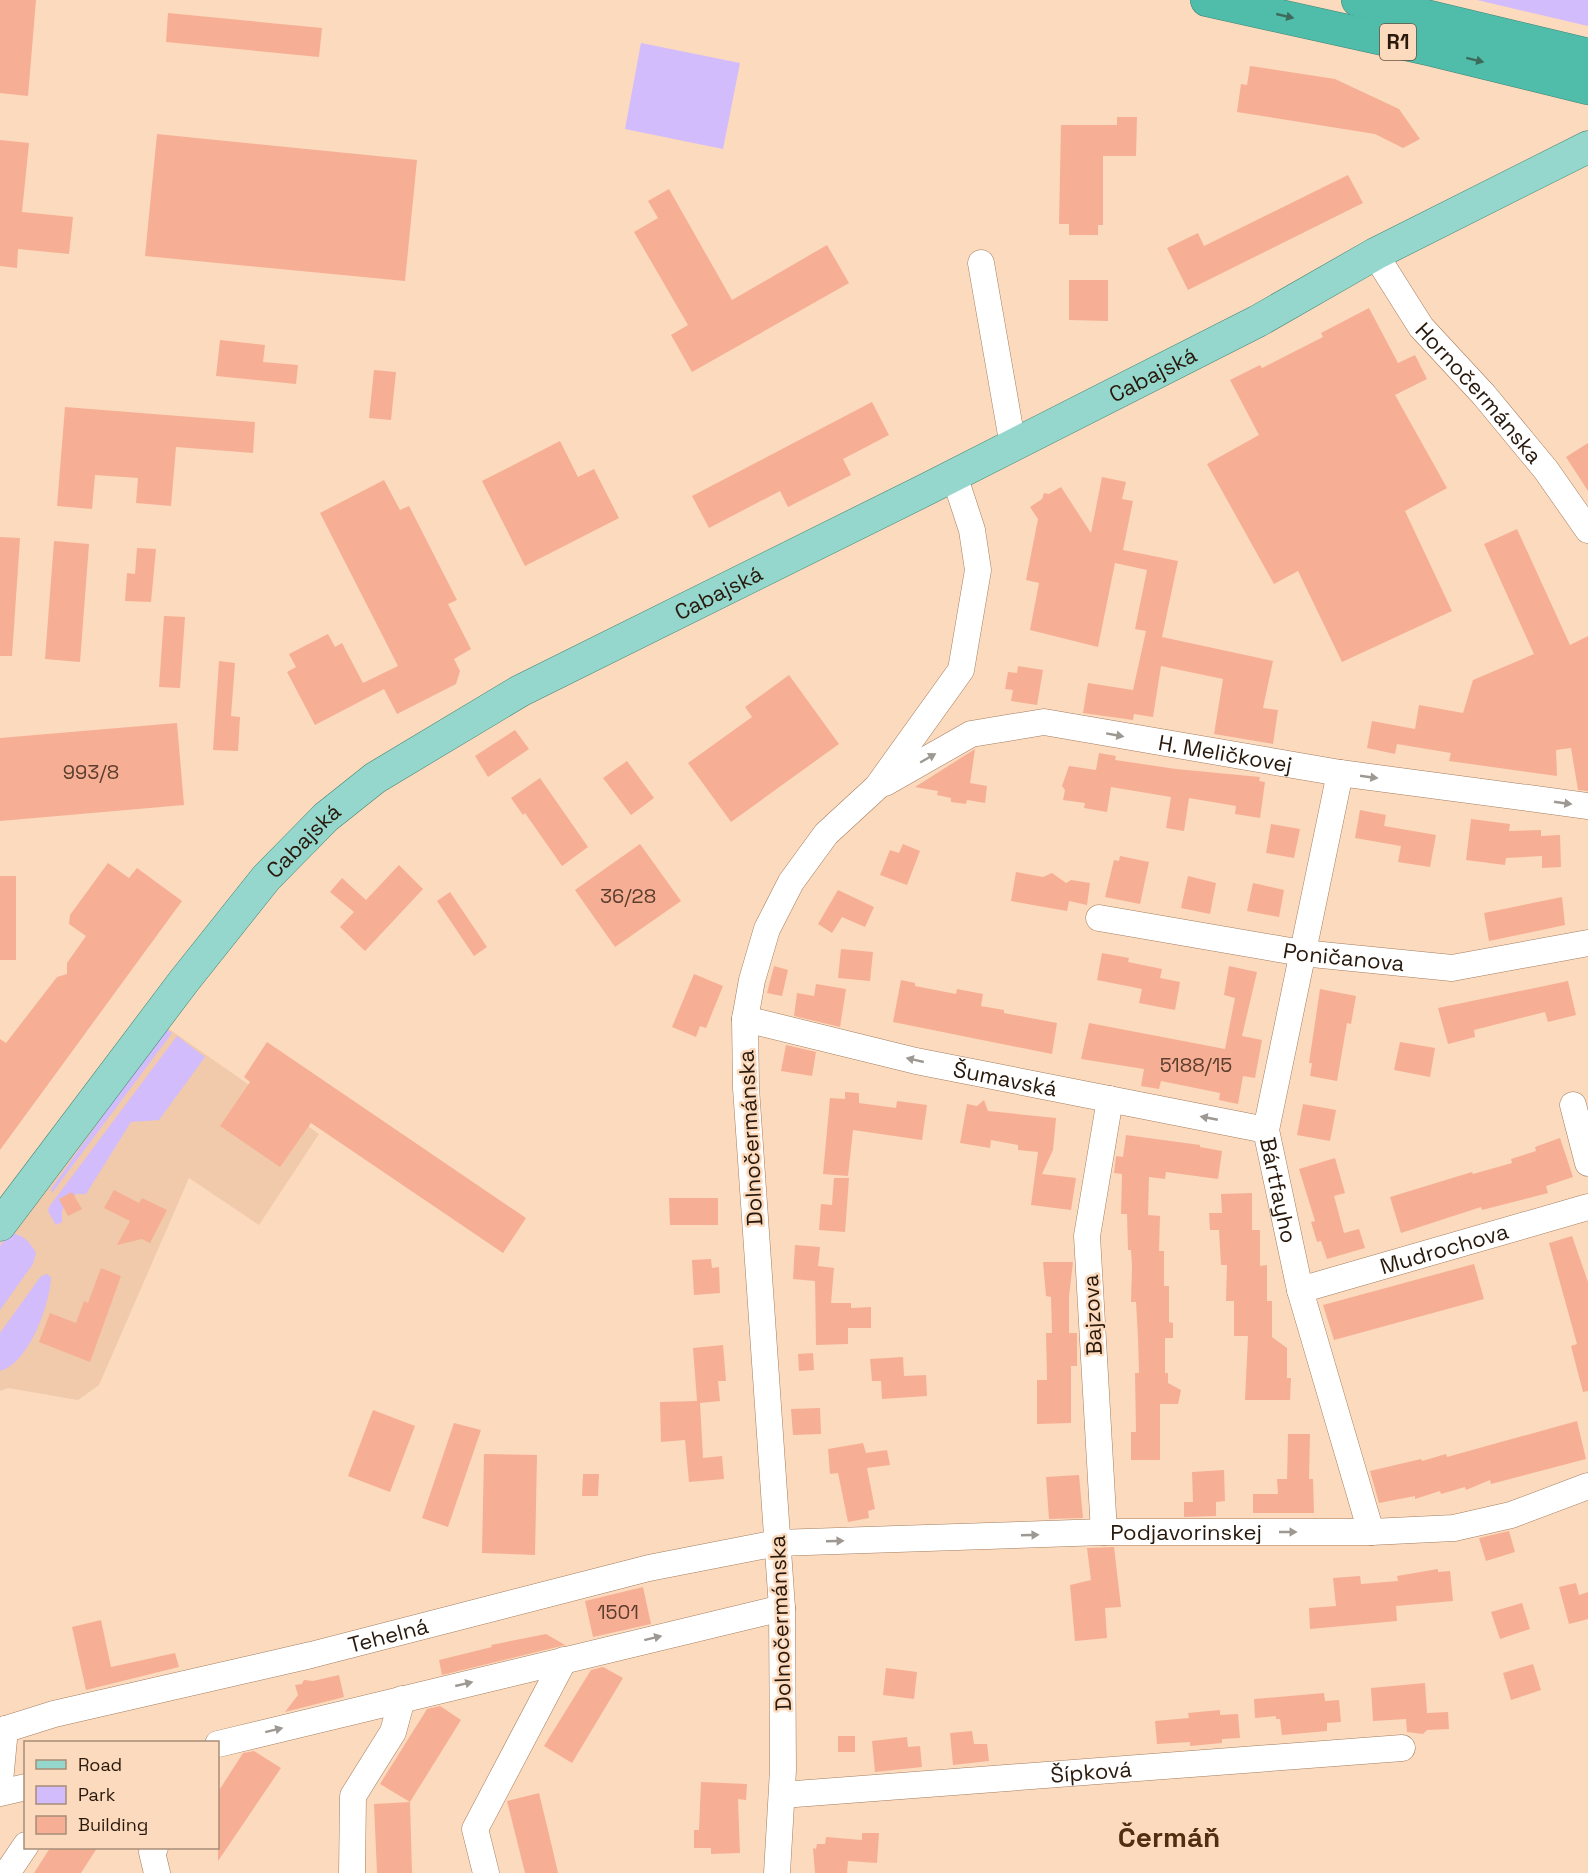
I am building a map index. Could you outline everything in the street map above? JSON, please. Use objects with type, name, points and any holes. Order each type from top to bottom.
[{"type":"highway","name":"R1","points":[[1207,0],[1433,50],[1588,88]]},
{"type":"highway","name":"R1","points":[[1358,0],[1588,55]]},
{"type":"main road","name":"Cabajská","points":[[0,1225],[204,955],[266,878],[346,800],[416,751],[520,691],[1013,446],[1258,321],[1375,254],[1585,148]]},
{"type":"street","name":"Hornočermánska","points":[[1375,254],[1421,327],[1484,395],[1539,462],[1588,530]]},
{"type":"street","points":[[981,263],[1013,446]]},
{"type":"street","name":"Dolnočermánska","points":[[777,1873],[782,1795],[782,1608],[746,1088],[745,1019],[752,980],[767,929],[791,882],[826,834],[877,787],[961,670],[978,570],[972,530],[954,475]]},
{"type":"street","name":"H. Meličkovej","points":[[877,787],[971,734],[1044,722],[1340,773],[1588,806]]},
{"type":"street","name":"Bártfayho","points":[[1340,773],[1266,1130],[1300,1290],[1371,1532]]},
{"type":"street","name":"Poničanova","points":[[1099,918],[1302,953],[1452,968],[1588,943]]},
{"type":"street","name":"Šumavská","points":[[745,1019],[916,1061],[1266,1130]]},
{"type":"street","name":"Bajzova","points":[[1104,1532],[1087,1236],[1110,1099]]},
{"type":"street","points":[[1573,1105],[1588,1163]]},
{"type":"street","name":"Mudrochova","points":[[1300,1290],[1588,1207]]},
{"type":"street","name":"Podjavorinskej","points":[[777,1543],[1104,1532],[1371,1532],[1454,1528],[1511,1515],[1588,1485]]},
{"type":"street","name":"Tehelná","points":[[3,1730],[54,1714],[310,1655],[649,1568],[777,1543]]},
{"type":"street","points":[[219,1745],[782,1608]]},
{"type":"street","points":[[486,1873],[475,1829],[564,1660]]},
{"type":"street","points":[[352,1873],[353,1796],[393,1732],[402,1699]]},
{"type":"street","points":[[0,1781],[3,1730]]},
{"type":"street","name":"Šípková","points":[[782,1795],[1402,1748]]},
{"type":"street","points":[[0,1793],[24,1787]]},
{"type":"street","points":[[8,1873],[24,1848]]},
{"type":"street","points":[[154,1849],[152,1852],[157,1873]]},
{"type":"shaded area","points":[[162,1024],[319,1134],[259,1225],[189,1178],[99,1385],[78,1400],[8,1388],[0,1391],[0,1242]]},
{"type":"green space","points":[[1477,0],[1588,0],[1588,26]]},
{"type":"green space","points":[[641,43],[740,63],[723,149],[625,129]]},
{"type":"green space","points":[[165,1028],[172,1033],[52,1193],[51,1189]]},
{"type":"green space","points":[[177,1036],[205,1057],[159,1120],[131,1122],[86,1194],[76,1194],[62,1210],[62,1222],[56,1225],[48,1211],[49,1207]]},
{"type":"green space","points":[[9,1233],[26,1239],[36,1253],[33,1264],[0,1310],[0,1246]]},
{"type":"green space","points":[[47,1274],[51,1277],[50,1288],[36,1331],[20,1357],[0,1371],[0,1333],[41,1276]]},
{"type":"building","points":[[0,0],[36,0],[28,96],[0,93]]},
{"type":"building","points":[[168,13],[322,28],[319,57],[166,42]]},
{"type":"building","points":[[1250,66],[1335,79],[1399,109],[1420,139],[1403,148],[1375,134],[1237,112],[1241,84],[1247,85]]},
{"type":"building","points":[[1117,117],[1137,117],[1136,156],[1103,156],[1103,225],[1098,225],[1098,235],[1069,235],[1069,224],[1059,224],[1061,125],[1117,125]]},
{"type":"building","points":[[157,134],[417,160],[405,281],[145,256]]},
{"type":"building","points":[[0,140],[29,143],[22,212],[73,217],[69,254],[18,249],[17,268],[0,266]]},
{"type":"building","points":[[1348,175],[1363,203],[1188,290],[1167,248],[1198,233],[1204,246]]},
{"type":"building","points":[[669,189],[732,300],[827,245],[849,283],[692,372],[671,335],[688,325],[634,232],[658,218],[648,201]]},
{"type":"building","points":[[1069,280],[1108,280],[1108,321],[1069,320]]},
{"type":"building","points":[[1369,308],[1398,363],[1415,355],[1427,379],[1395,395],[1447,488],[1405,511],[1452,611],[1342,662],[1298,571],[1274,584],[1207,464],[1259,435],[1230,380],[1260,365],[1262,368],[1323,337],[1321,333]]},
{"type":"building","points":[[220,340],[265,345],[263,362],[298,365],[296,384],[216,376]]},
{"type":"building","points":[[374,370],[396,372],[391,420],[369,418]]},
{"type":"building","points":[[872,402],[889,435],[843,459],[851,475],[788,507],[780,491],[709,528],[692,496]]},
{"type":"building","points":[[65,407],[255,422],[253,453],[176,447],[171,506],[136,503],[138,478],[95,475],[92,509],[57,506]]},
{"type":"building","points":[[560,441],[578,477],[594,469],[619,518],[525,566],[482,481]]},
{"type":"building","points":[[1588,443],[1588,491],[1566,457]]},
{"type":"building","points":[[1102,477],[1126,482],[1122,499],[1133,501],[1123,550],[1178,561],[1162,637],[1273,661],[1263,708],[1278,710],[1273,744],[1214,734],[1223,679],[1161,666],[1153,717],[1134,714],[1133,720],[1083,713],[1088,683],[1133,690],[1146,631],[1135,629],[1147,570],[1115,563],[1098,647],[1030,630],[1039,583],[1026,580],[1038,519],[1030,507],[1042,499],[1044,493],[1049,494],[1061,487],[1091,533]]},
{"type":"building","points":[[384,480],[400,510],[409,506],[457,600],[448,604],[471,649],[454,659],[460,671],[456,684],[397,714],[384,689],[315,725],[287,672],[296,667],[289,654],[328,634],[335,647],[342,643],[363,683],[398,666],[320,513]]},
{"type":"building","points":[[1517,529],[1570,645],[1588,636],[1588,791],[1578,790],[1571,748],[1556,750],[1557,776],[1449,761],[1451,753],[1397,744],[1395,754],[1367,748],[1372,721],[1415,729],[1419,705],[1463,713],[1473,680],[1534,654],[1484,544]]},
{"type":"building","points":[[0,537],[20,538],[12,656],[0,656]]},
{"type":"building","points":[[54,541],[89,544],[80,662],[45,659]]},
{"type":"building","points":[[137,548],[156,549],[151,602],[125,601],[127,573],[135,574]]},
{"type":"building","points":[[164,616],[185,617],[180,688],[159,687]]},
{"type":"building","points":[[219,661],[235,663],[231,716],[240,717],[238,751],[213,750]]},
{"type":"building","points":[[1018,666],[1043,670],[1037,705],[1011,701],[1013,690],[1005,689],[1008,672],[1017,673]]},
{"type":"building","points":[[789,675],[839,744],[731,822],[688,763],[752,717],[745,707]]},
{"type":"building","points":[[177,723],[184,805],[0,821],[0,738]]},
{"type":"building","points":[[515,730],[529,749],[488,777],[475,756]]},
{"type":"building","points":[[975,749],[970,783],[987,786],[985,803],[967,800],[966,804],[951,802],[951,798],[937,795],[938,791],[915,787]]},
{"type":"building","points":[[1099,753],[1116,756],[1115,760],[1176,769],[1260,777],[1259,781],[1265,782],[1260,818],[1235,814],[1236,806],[1189,798],[1184,831],[1166,828],[1171,797],[1111,787],[1107,812],[1084,808],[1085,803],[1063,800],[1065,790],[1062,786],[1069,766],[1096,770]]},
{"type":"building","points":[[627,761],[654,798],[631,815],[603,778]]},
{"type":"building","points":[[540,778],[588,847],[562,866],[525,813],[523,815],[511,798]]},
{"type":"building","points":[[1360,810],[1386,815],[1384,826],[1436,835],[1430,867],[1398,862],[1401,846],[1355,838]]},
{"type":"building","points":[[1471,819],[1510,824],[1509,831],[1541,830],[1541,836],[1560,835],[1561,867],[1542,868],[1542,856],[1506,858],[1505,865],[1466,860]]},
{"type":"building","points":[[1271,824],[1300,829],[1294,858],[1266,853]]},
{"type":"building","points":[[640,844],[681,901],[615,947],[575,890]]},
{"type":"building","points":[[903,844],[920,851],[907,885],[880,875],[890,850],[899,853]]},
{"type":"building","points":[[1120,856],[1149,862],[1140,904],[1105,897],[1114,860],[1119,861]]},
{"type":"building","points":[[108,863],[129,878],[137,868],[182,901],[0,1150],[0,1039],[6,1043],[57,977],[67,974],[67,963],[86,936],[69,924],[70,915]]},
{"type":"building","points":[[399,865],[423,889],[365,951],[340,927],[354,912],[330,892],[342,878],[366,900]]},
{"type":"building","points":[[1016,872],[1043,877],[1052,873],[1066,883],[1071,880],[1090,883],[1087,905],[1069,901],[1067,911],[1011,901]]},
{"type":"building","points":[[0,876],[16,876],[16,960],[0,960]]},
{"type":"building","points":[[1188,876],[1216,883],[1210,914],[1181,908]]},
{"type":"building","points":[[1253,883],[1284,890],[1279,917],[1247,911]]},
{"type":"building","points":[[838,890],[874,907],[865,927],[842,917],[832,933],[818,924]]},
{"type":"building","points":[[450,892],[487,947],[474,956],[437,901]]},
{"type":"building","points":[[1562,897],[1565,925],[1489,941],[1484,913]]},
{"type":"building","points":[[841,949],[873,952],[870,981],[838,978]]},
{"type":"building","points":[[1102,953],[1129,958],[1128,962],[1162,969],[1160,978],[1180,982],[1175,1010],[1139,1003],[1142,989],[1097,980]]},
{"type":"building","points":[[774,966],[788,970],[782,996],[767,993]]},
{"type":"building","points":[[1229,966],[1257,972],[1242,1036],[1262,1040],[1255,1078],[1243,1076],[1238,1104],[1219,1100],[1220,1093],[1161,1081],[1159,1089],[1141,1086],[1144,1069],[1081,1059],[1089,1023],[1225,1049],[1235,998],[1224,995]]},
{"type":"building","points":[[694,974],[723,986],[706,1028],[700,1026],[696,1037],[672,1027]]},
{"type":"building","points":[[901,980],[915,983],[915,986],[956,994],[957,989],[983,994],[981,1006],[1004,1010],[1004,1013],[1057,1023],[1052,1054],[893,1022]]},
{"type":"building","points":[[1568,981],[1576,1015],[1548,1022],[1545,1012],[1474,1030],[1475,1037],[1448,1044],[1438,1008]]},
{"type":"building","points":[[816,984],[846,989],[840,1027],[794,1016],[797,993],[814,996]]},
{"type":"building","points":[[1320,989],[1356,996],[1351,1024],[1347,1023],[1337,1081],[1310,1076],[1312,1063],[1309,1063]]},
{"type":"building","points":[[267,1042],[526,1218],[503,1253],[311,1123],[280,1167],[220,1126],[250,1082],[244,1077]]},
{"type":"building","points":[[1400,1042],[1435,1048],[1430,1077],[1394,1070]]},
{"type":"building","points":[[786,1045],[816,1052],[812,1076],[781,1071]]},
{"type":"building","points":[[845,1092],[859,1093],[859,1103],[896,1108],[897,1101],[927,1105],[922,1140],[853,1130],[848,1176],[823,1174],[830,1098],[845,1099]]},
{"type":"building","points":[[984,1100],[988,1111],[1056,1118],[1053,1150],[1042,1174],[1076,1178],[1071,1210],[1031,1205],[1038,1152],[1018,1150],[1018,1145],[991,1140],[990,1148],[960,1143],[967,1104],[977,1106]]},
{"type":"building","points":[[1303,1104],[1336,1110],[1330,1141],[1297,1135]]},
{"type":"building","points":[[1126,1135],[1200,1145],[1200,1147],[1222,1151],[1218,1179],[1166,1172],[1165,1179],[1149,1177],[1148,1215],[1160,1216],[1159,1251],[1164,1251],[1164,1286],[1169,1286],[1169,1322],[1173,1323],[1173,1338],[1165,1338],[1165,1373],[1168,1373],[1168,1383],[1181,1390],[1178,1404],[1160,1404],[1160,1460],[1131,1460],[1131,1432],[1136,1432],[1135,1373],[1139,1373],[1136,1302],[1131,1302],[1132,1266],[1131,1250],[1128,1250],[1127,1214],[1121,1214],[1122,1174],[1114,1173],[1116,1156],[1123,1157]]},
{"type":"building","points":[[1560,1138],[1573,1177],[1546,1186],[1548,1193],[1482,1210],[1481,1207],[1401,1233],[1390,1197],[1472,1172],[1473,1174],[1512,1163],[1511,1159],[1536,1151],[1535,1147]]},
{"type":"building","points":[[1335,1158],[1345,1193],[1334,1196],[1344,1233],[1359,1229],[1365,1248],[1327,1259],[1321,1241],[1317,1242],[1311,1222],[1315,1221],[1299,1169]]},
{"type":"building","points":[[834,1178],[849,1178],[845,1232],[819,1230],[821,1204],[832,1205]]},
{"type":"building","points":[[114,1190],[139,1203],[142,1198],[167,1210],[150,1243],[142,1239],[117,1245],[130,1221],[104,1208]]},
{"type":"building","points":[[72,1192],[82,1209],[68,1216],[59,1199]]},
{"type":"building","points":[[1252,1193],[1252,1230],[1260,1230],[1260,1266],[1267,1265],[1267,1301],[1272,1301],[1272,1337],[1287,1348],[1287,1378],[1291,1378],[1290,1400],[1245,1400],[1248,1336],[1234,1336],[1234,1301],[1226,1301],[1227,1265],[1221,1265],[1219,1230],[1210,1230],[1209,1213],[1222,1213],[1221,1194]]},
{"type":"building","points":[[669,1198],[718,1198],[718,1225],[670,1225]]},
{"type":"building","points":[[1572,1236],[1588,1282],[1588,1391],[1583,1392],[1571,1346],[1577,1344],[1549,1243]]},
{"type":"building","points":[[795,1245],[820,1247],[818,1266],[834,1268],[831,1303],[851,1303],[851,1308],[871,1307],[871,1328],[848,1328],[848,1344],[816,1345],[815,1281],[793,1279]]},
{"type":"building","points":[[711,1259],[712,1268],[719,1267],[720,1293],[694,1295],[692,1260]]},
{"type":"building","points":[[1043,1262],[1073,1262],[1069,1296],[1069,1333],[1077,1333],[1077,1366],[1071,1366],[1071,1423],[1037,1424],[1037,1380],[1047,1380],[1046,1333],[1052,1333],[1051,1297],[1046,1296]]},
{"type":"building","points":[[1474,1264],[1484,1299],[1334,1340],[1323,1305]]},
{"type":"building","points":[[101,1268],[121,1276],[90,1362],[39,1342],[50,1313],[76,1323],[84,1301],[88,1303]]},
{"type":"building","points":[[723,1345],[726,1381],[718,1381],[720,1401],[700,1403],[703,1458],[722,1456],[724,1479],[689,1482],[685,1440],[661,1442],[660,1402],[697,1401],[693,1348]]},
{"type":"building","points":[[813,1353],[814,1370],[799,1371],[798,1354]]},
{"type":"building","points":[[903,1357],[904,1376],[926,1375],[927,1396],[882,1399],[881,1381],[872,1381],[870,1359]]},
{"type":"building","points":[[820,1408],[821,1434],[793,1435],[791,1409]]},
{"type":"building","points":[[373,1410],[415,1426],[390,1492],[348,1476]]},
{"type":"building","points":[[1577,1421],[1586,1459],[1491,1484],[1490,1480],[1466,1490],[1465,1487],[1441,1494],[1440,1491],[1415,1499],[1415,1496],[1379,1503],[1370,1471],[1446,1454],[1447,1457]]},
{"type":"building","points":[[454,1423],[481,1430],[448,1527],[422,1518]]},
{"type":"building","points":[[1288,1434],[1310,1434],[1309,1479],[1313,1479],[1314,1513],[1253,1513],[1253,1494],[1278,1494],[1277,1479],[1287,1479]]},
{"type":"building","points":[[863,1443],[866,1453],[887,1450],[890,1465],[867,1468],[875,1509],[868,1511],[869,1518],[848,1522],[838,1473],[830,1474],[828,1449]]},
{"type":"building","points":[[484,1454],[537,1455],[535,1555],[482,1553]]},
{"type":"building","points":[[1224,1470],[1225,1501],[1216,1502],[1216,1516],[1184,1517],[1184,1502],[1193,1502],[1192,1472]]},
{"type":"building","points":[[583,1474],[599,1474],[598,1496],[582,1496]]},
{"type":"building","points":[[1079,1475],[1083,1518],[1049,1519],[1046,1477]]},
{"type":"building","points":[[1509,1531],[1515,1552],[1486,1561],[1479,1538]]},
{"type":"building","points":[[1114,1547],[1121,1607],[1105,1608],[1107,1638],[1075,1641],[1070,1585],[1091,1580],[1087,1548]]},
{"type":"building","points":[[1438,1569],[1438,1572],[1450,1571],[1453,1601],[1396,1606],[1397,1621],[1310,1629],[1309,1608],[1336,1606],[1333,1578],[1360,1576],[1361,1584],[1398,1581],[1397,1576]]},
{"type":"building","points":[[1576,1583],[1579,1595],[1588,1592],[1588,1619],[1569,1624],[1559,1587]]},
{"type":"building","points":[[643,1587],[651,1624],[593,1637],[585,1601]]},
{"type":"building","points":[[1522,1603],[1530,1629],[1500,1639],[1491,1612]]},
{"type":"building","points":[[101,1620],[111,1667],[175,1653],[179,1667],[86,1690],[72,1627]]},
{"type":"building","points":[[546,1634],[565,1645],[442,1675],[439,1660],[492,1647],[491,1645]]},
{"type":"building","points":[[1533,1664],[1541,1690],[1511,1700],[1503,1673]]},
{"type":"building","points":[[603,1667],[623,1678],[572,1763],[544,1746],[591,1670]]},
{"type":"building","points":[[886,1668],[917,1672],[914,1699],[883,1695]]},
{"type":"building","points":[[339,1675],[344,1697],[285,1712],[298,1695],[295,1685],[302,1684],[304,1680],[313,1681]]},
{"type":"building","points":[[1425,1683],[1427,1713],[1448,1712],[1449,1729],[1427,1730],[1423,1734],[1407,1732],[1406,1719],[1373,1721],[1371,1688]]},
{"type":"building","points":[[1324,1693],[1325,1701],[1339,1700],[1341,1722],[1327,1723],[1327,1731],[1282,1735],[1280,1719],[1276,1719],[1276,1716],[1255,1718],[1254,1699]]},
{"type":"building","points":[[440,1706],[461,1720],[410,1802],[380,1784],[427,1709]]},
{"type":"building","points":[[1220,1710],[1220,1715],[1238,1714],[1240,1738],[1222,1739],[1222,1743],[1190,1746],[1190,1742],[1157,1744],[1155,1721],[1189,1718],[1188,1713]]},
{"type":"building","points":[[972,1731],[974,1744],[987,1744],[989,1761],[953,1765],[950,1733]]},
{"type":"building","points":[[838,1736],[855,1736],[855,1752],[838,1752]]},
{"type":"building","points":[[907,1737],[908,1747],[920,1746],[922,1767],[875,1772],[872,1741]]},
{"type":"building","points":[[254,1751],[281,1768],[218,1861],[219,1790],[243,1753]]},
{"type":"building","points":[[701,1782],[747,1784],[746,1800],[738,1799],[740,1853],[711,1854],[711,1848],[694,1848],[694,1830],[699,1830]]},
{"type":"building","points":[[539,1793],[558,1873],[525,1873],[507,1801]]},
{"type":"building","points":[[410,1802],[412,1873],[377,1873],[374,1804]]},
{"type":"building","points":[[862,1833],[879,1833],[877,1863],[848,1861],[847,1873],[815,1873],[813,1848],[816,1849],[817,1844],[825,1844],[826,1837],[862,1840]]},
{"type":"building","points":[[49,1849],[96,1849],[81,1873],[34,1873]]},
{"type":"district","name":"Čermáň","points":[[1169,1837]]}]
